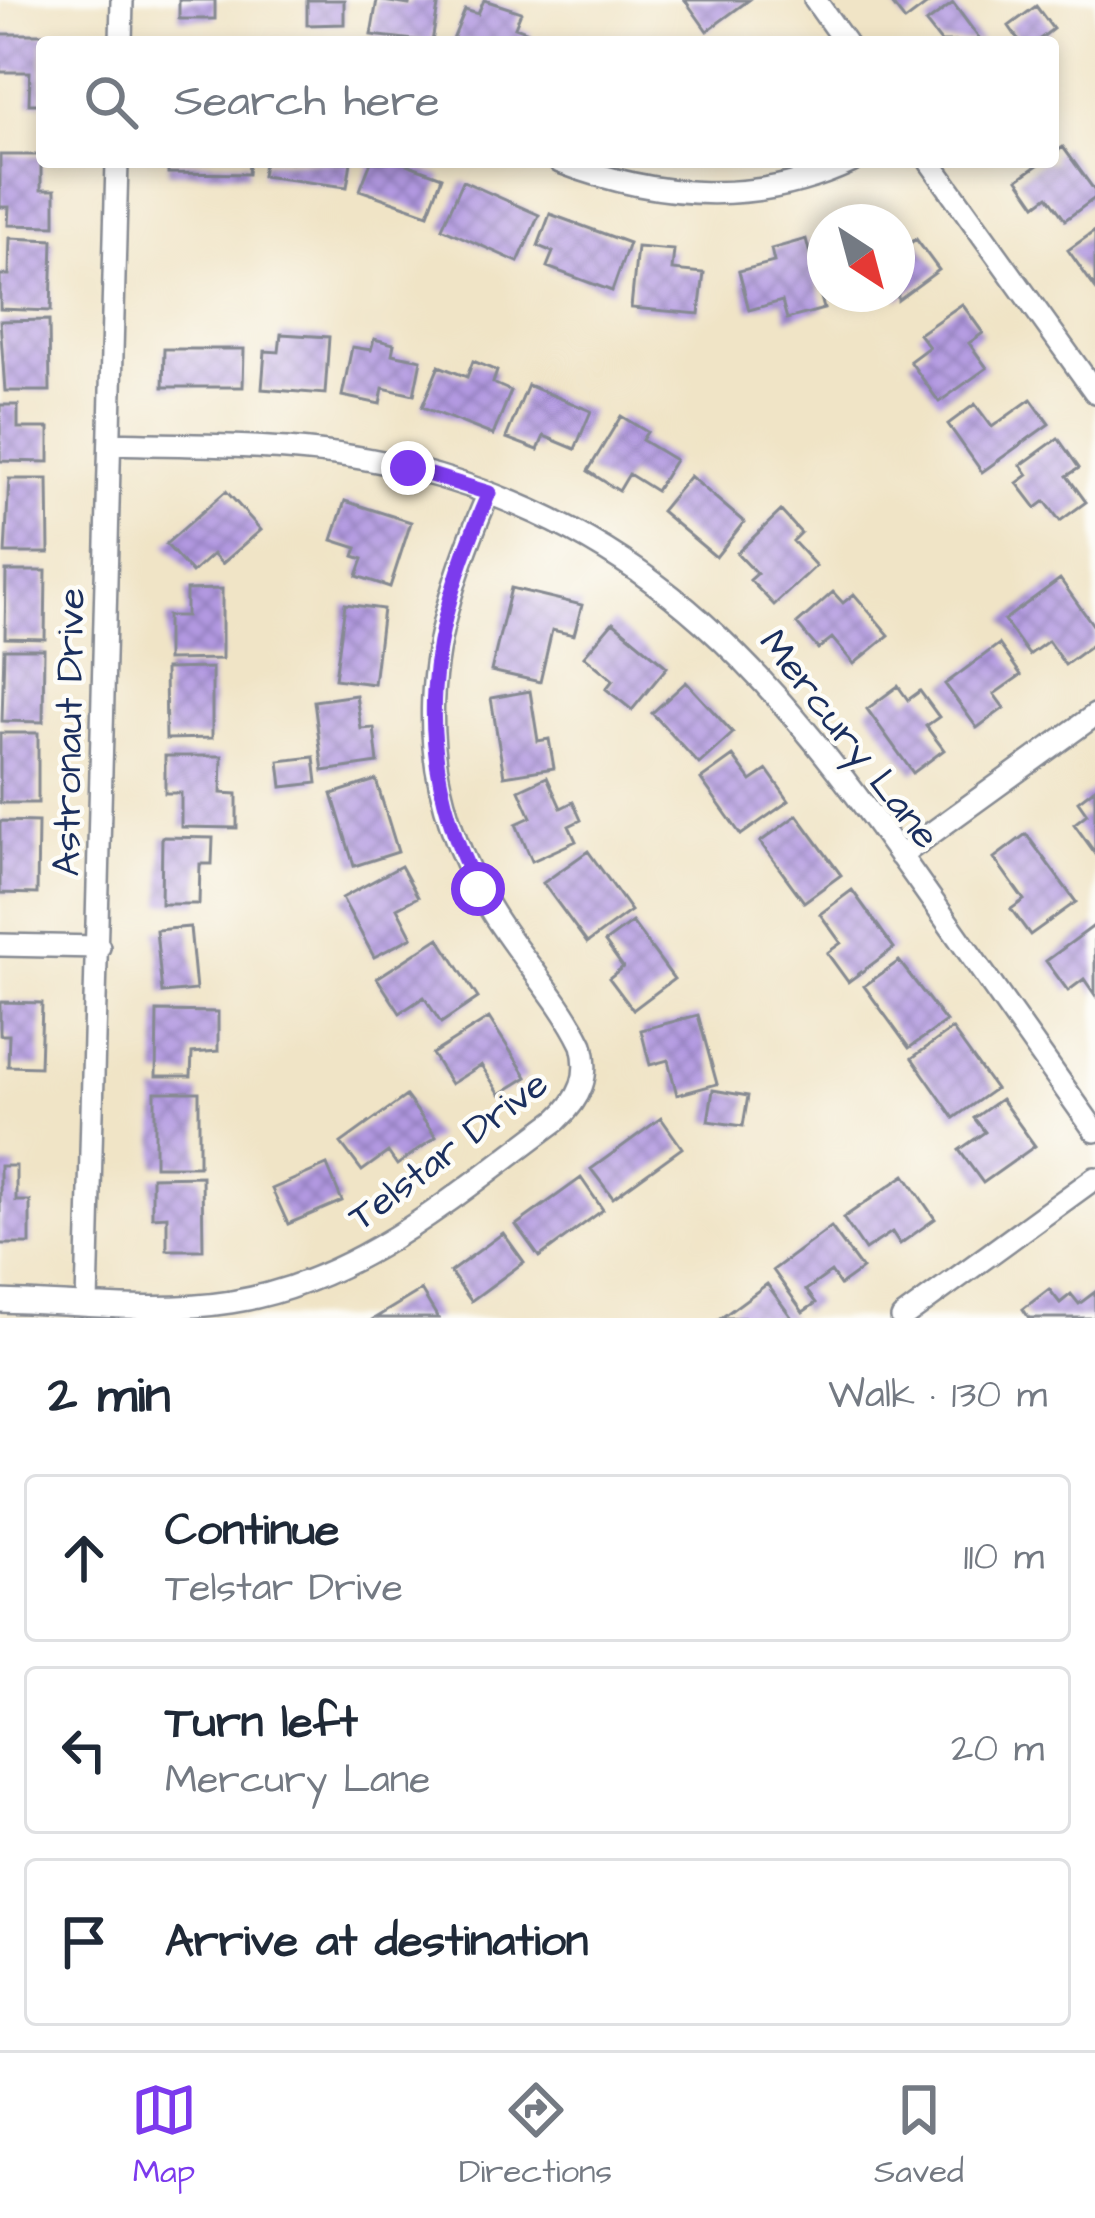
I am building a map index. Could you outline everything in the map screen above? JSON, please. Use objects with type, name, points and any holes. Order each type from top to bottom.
[{"type":"street","points":[[121,36],[122,0]]},
{"type":"street","points":[[815,0],[841,36]]},
{"type":"street","name":"Astronaut Drive","points":[[88,1304],[118,168]]},
{"type":"street","points":[[578,168],[620,182],[706,195],[771,188],[833,168]]},
{"type":"street","points":[[934,168],[1095,392]]},
{"type":"street","name":"Mercury Lane","points":[[110,443],[341,454],[489,493],[621,559],[711,626],[791,707],[1095,1131]]},
{"type":"street","name":"Telstar Drive","points":[[0,1301],[226,1303],[342,1269],[392,1241],[521,1147],[579,1095],[586,1062],[582,1045],[472,877],[447,811],[435,747],[436,640],[456,568],[489,493]]},
{"type":"street","points":[[900,856],[1095,716]]},
{"type":"street","points":[[0,945],[99,947]]},
{"type":"street","points":[[902,1318],[1095,1178]]},
{"type":"building","points":[[179,0],[215,0],[215,19],[179,19]]},
{"type":"building","points":[[307,0],[344,0],[344,24],[307,25]]},
{"type":"building","points":[[377,0],[409,5],[410,0],[439,0],[433,36],[371,35]]},
{"type":"building","points":[[484,0],[521,12],[515,27],[530,36],[454,36],[465,10],[478,14]]},
{"type":"building","points":[[685,0],[749,0],[707,31]]},
{"type":"building","points":[[889,0],[933,0],[905,21]]},
{"type":"building","points":[[953,3],[978,36],[936,36],[926,23]]},
{"type":"building","points":[[1036,6],[1053,29],[1044,36],[1016,36],[1009,26]]},
{"type":"building","points":[[0,34],[63,34],[36,36],[36,104],[29,104],[30,72],[0,72]]},
{"type":"building","points":[[1063,147],[1095,191],[1095,198],[1065,220],[1048,196],[1036,205],[1018,179],[1034,168],[1059,168]]},
{"type":"building","points":[[0,155],[36,155],[41,190],[55,190],[55,226],[8,225],[9,207],[0,207]]},
{"type":"building","points":[[168,168],[248,168],[248,174],[168,173]]},
{"type":"building","points":[[263,168],[350,168],[347,187],[262,176]]},
{"type":"building","points":[[369,168],[417,168],[442,177],[428,214],[360,190]]},
{"type":"building","points":[[463,181],[539,215],[518,262],[442,228]]},
{"type":"building","points":[[550,214],[629,243],[612,291],[547,267],[553,252],[538,246]]},
{"type":"building","points":[[1095,231],[1095,288],[1068,250]]},
{"type":"building","points":[[10,238],[53,240],[51,311],[0,309],[0,275],[9,275]]},
{"type":"building","points":[[806,239],[807,312],[813,312],[787,319],[782,301],[749,310],[739,271],[774,262],[771,249]]},
{"type":"building","points":[[915,240],[939,270],[915,288]]},
{"type":"building","points":[[637,247],[674,250],[672,270],[704,273],[699,314],[631,308]]},
{"type":"building","points":[[962,304],[983,333],[969,343],[987,368],[939,402],[910,361],[929,347],[919,334]]},
{"type":"building","points":[[49,320],[50,391],[5,391],[0,321]]},
{"type":"building","points":[[281,334],[329,337],[325,394],[262,389],[265,351],[279,352]]},
{"type":"building","points":[[374,339],[394,344],[392,354],[421,360],[414,395],[383,388],[380,404],[342,396],[352,347],[371,350]]},
{"type":"building","points":[[164,349],[244,349],[243,387],[163,387]]},
{"type":"building","points":[[473,361],[497,371],[493,383],[511,391],[493,435],[422,407],[439,366],[467,377]]},
{"type":"building","points":[[528,385],[591,411],[575,449],[544,436],[538,450],[506,438]]},
{"type":"building","points":[[1031,399],[1049,424],[982,472],[948,424],[975,404],[992,427]]},
{"type":"building","points":[[0,405],[18,405],[18,428],[49,428],[49,462],[0,461]]},
{"type":"building","points":[[621,416],[647,432],[642,440],[675,460],[656,491],[629,474],[619,491],[588,471]]},
{"type":"building","points":[[1058,438],[1079,468],[1067,476],[1086,502],[1060,521],[1045,501],[1036,508],[1017,483],[1028,475],[1021,465]]},
{"type":"building","points":[[690,476],[744,522],[716,557],[661,511]]},
{"type":"building","points":[[9,479],[48,479],[49,553],[5,553]]},
{"type":"building","points":[[226,491],[261,530],[222,564],[213,554],[192,573],[166,544]]},
{"type":"building","points":[[345,501],[411,522],[390,587],[357,576],[363,559],[354,556],[357,548],[332,540]]},
{"type":"building","points":[[781,511],[801,533],[793,541],[816,566],[774,605],[750,580],[757,574],[737,553]]},
{"type":"building","points":[[6,571],[46,571],[45,639],[5,638]]},
{"type":"building","points":[[1060,579],[1095,628],[1095,643],[1065,665],[1048,641],[1029,655],[1004,620]]},
{"type":"building","points":[[511,588],[582,605],[574,635],[552,630],[540,682],[491,671]]},
{"type":"building","points":[[222,589],[222,659],[167,660],[167,616],[186,616],[186,590]]},
{"type":"building","points":[[833,592],[843,603],[854,594],[889,635],[854,664],[832,638],[818,649],[797,624]]},
{"type":"building","points":[[345,604],[383,609],[374,684],[335,679]]},
{"type":"building","points":[[613,622],[667,667],[632,710],[606,689],[613,680],[584,656]]},
{"type":"building","points":[[999,644],[1021,675],[994,694],[1004,708],[977,728],[945,684]]},
{"type":"building","points":[[4,649],[44,649],[43,722],[2,721]]},
{"type":"building","points":[[212,668],[212,738],[166,739],[165,669]]},
{"type":"building","points":[[686,682],[733,733],[699,764],[652,713]]},
{"type":"building","points":[[898,686],[908,700],[920,691],[939,717],[926,726],[944,750],[913,773],[867,709]]},
{"type":"building","points":[[530,691],[538,741],[549,739],[554,768],[504,776],[491,698]]},
{"type":"building","points":[[356,695],[361,729],[374,728],[378,763],[323,771],[314,701]]},
{"type":"building","points":[[0,733],[38,733],[38,803],[0,803]]},
{"type":"building","points":[[165,756],[222,756],[221,793],[237,794],[237,828],[181,827],[181,793],[165,793]]},
{"type":"building","points":[[733,756],[751,781],[767,770],[789,801],[741,835],[701,779]]},
{"type":"building","points":[[314,757],[317,783],[282,787],[279,761]]},
{"type":"building","points":[[547,777],[561,808],[573,802],[581,820],[569,826],[576,841],[532,861],[516,824],[531,817],[519,790]]},
{"type":"building","points":[[376,780],[398,852],[354,866],[332,794]]},
{"type":"building","points":[[1095,788],[1095,853],[1074,824],[1087,814],[1078,801]]},
{"type":"building","points":[[797,815],[841,875],[804,902],[760,842]]},
{"type":"building","points":[[0,821],[38,822],[37,894],[0,893]]},
{"type":"building","points":[[1026,834],[1076,902],[1030,935],[1011,909],[1024,900],[994,858]]},
{"type":"building","points":[[162,837],[213,838],[212,864],[200,864],[199,904],[161,904]]},
{"type":"building","points":[[588,851],[631,911],[587,943],[543,883]]},
{"type":"building","points":[[401,866],[418,897],[397,908],[412,937],[374,957],[342,898]]},
{"type":"building","points":[[852,890],[894,948],[848,982],[827,953],[841,943],[820,914]]},
{"type":"building","points":[[632,922],[674,979],[633,1010],[609,978],[623,967],[605,942]]},
{"type":"building","points":[[1095,925],[1095,995],[1084,979],[1068,991],[1046,961]]},
{"type":"building","points":[[190,927],[196,990],[162,993],[156,930]]},
{"type":"building","points":[[439,938],[478,998],[441,1023],[424,997],[400,1013],[377,978]]},
{"type":"building","points":[[899,961],[946,1022],[909,1048],[864,986]]},
{"type":"building","points":[[0,1002],[42,1003],[40,1067],[8,1066],[9,1035],[0,1035]]},
{"type":"building","points":[[157,1011],[218,1012],[218,1051],[192,1053],[191,1076],[156,1076]]},
{"type":"building","points":[[698,1015],[717,1084],[677,1095],[668,1060],[650,1065],[641,1030]]},
{"type":"building","points":[[489,1018],[527,1077],[500,1094],[481,1065],[451,1084],[432,1054]]},
{"type":"building","points":[[952,1029],[995,1089],[954,1118],[912,1058]]},
{"type":"building","points":[[713,1090],[748,1096],[743,1126],[708,1121]]},
{"type":"building","points":[[155,1092],[199,1092],[199,1166],[155,1166]]},
{"type":"building","points":[[406,1096],[436,1137],[397,1165],[388,1152],[362,1171],[341,1143]]},
{"type":"building","points":[[1001,1099],[1035,1146],[983,1183],[959,1150],[985,1132],[974,1118]]},
{"type":"building","points":[[661,1118],[682,1148],[613,1198],[591,1169]]},
{"type":"building","points":[[327,1165],[342,1201],[288,1224],[272,1189]]},
{"type":"building","points":[[0,1166],[16,1166],[16,1201],[30,1201],[30,1244],[0,1244]]},
{"type":"building","points":[[905,1175],[935,1219],[900,1244],[892,1232],[865,1250],[843,1218]]},
{"type":"building","points":[[202,1176],[203,1250],[167,1250],[167,1216],[152,1217],[152,1177]]},
{"type":"building","points":[[581,1178],[603,1210],[539,1257],[516,1225]]},
{"type":"building","points":[[831,1227],[862,1269],[840,1285],[831,1272],[806,1290],[816,1303],[803,1312],[773,1270]]},
{"type":"building","points":[[503,1233],[524,1262],[471,1301],[450,1272]]},
{"type":"building","points":[[767,1284],[792,1318],[721,1318]]},
{"type":"building","points":[[1049,1289],[1060,1303],[1071,1294],[1079,1304],[1095,1292],[1095,1318],[1029,1318],[1023,1309]]},
{"type":"building","points":[[421,1290],[438,1318],[375,1318]]},
{"type":"route","points":[[408,468],[489,493],[448,592],[431,688],[435,747],[447,811],[478,889]]}]
